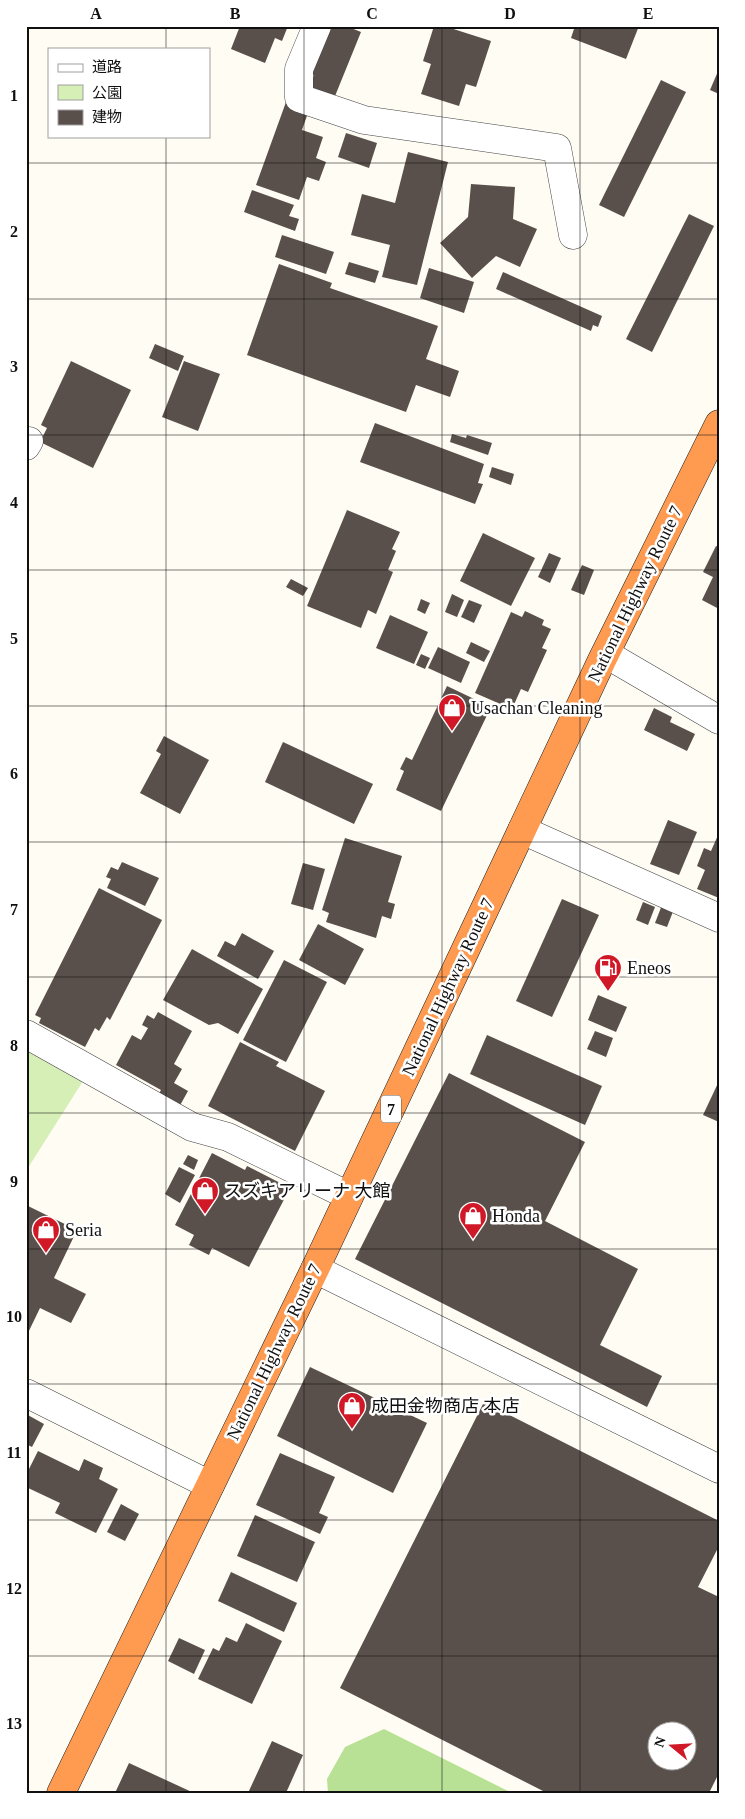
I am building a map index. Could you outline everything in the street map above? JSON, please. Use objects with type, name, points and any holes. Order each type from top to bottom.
[{"type":"highway","name":"National Highway Route 7","points":[[61,1793],[315,1269],[606,654],[719,424]]},
{"type":"street","points":[[317,26],[299,69],[299,98],[364,120],[557,148],[573,235]]},
{"type":"street","points":[[606,654],[719,720]]},
{"type":"street","points":[[522,830],[719,918]]},
{"type":"street","points":[[26,1034],[192,1127],[228,1138],[349,1196]]},
{"type":"street","points":[[315,1269],[719,1469]]},
{"type":"street","points":[[26,1393],[210,1485]]},
{"type":"green space","points":[[26,1050],[83,1081],[26,1171]]},
{"type":"green space","points":[[384,1729],[512,1793],[328,1793],[327,1779],[345,1747]]},
{"type":"building","points":[[240,26],[288,26],[282,41],[275,38],[265,63],[231,49]]},
{"type":"building","points":[[322,26],[346,26],[361,32],[333,101],[308,91],[314,75],[304,71]]},
{"type":"building","points":[[434,26],[444,26],[491,41],[476,87],[466,84],[459,106],[421,94],[431,64],[423,61]]},
{"type":"building","points":[[575,26],[639,26],[626,59],[571,38]]},
{"type":"building","points":[[719,69],[719,94],[710,90]]},
{"type":"building","points":[[661,80],[686,92],[624,217],[599,205]]},
{"type":"building","points":[[286,102],[309,110],[302,130],[323,137],[316,158],[326,162],[319,181],[307,177],[299,200],[256,185]]},
{"type":"building","points":[[346,133],[377,143],[369,168],[338,157]]},
{"type":"building","points":[[408,152],[448,162],[417,285],[382,277],[390,245],[351,235],[362,194],[395,203]]},
{"type":"building","points":[[471,184],[515,187],[513,219],[537,229],[520,267],[496,256],[472,278],[440,243],[468,217]]},
{"type":"building","points":[[252,190],[294,205],[289,216],[299,219],[295,231],[244,212]]},
{"type":"building","points":[[689,214],[714,226],[652,352],[626,339]]},
{"type":"building","points":[[282,235],[334,252],[326,274],[275,257]]},
{"type":"building","points":[[349,262],[379,271],[375,283],[345,274]]},
{"type":"building","points":[[279,264],[332,283],[330,288],[438,326],[426,359],[459,371],[450,397],[416,385],[406,412],[247,355]]},
{"type":"building","points":[[429,268],[474,282],[464,313],[420,298]]},
{"type":"building","points":[[503,272],[602,316],[598,327],[593,325],[591,331],[496,289]]},
{"type":"building","points":[[155,344],[184,356],[178,371],[149,358]]},
{"type":"building","points":[[71,361],[131,390],[93,468],[40,442],[47,428],[41,425]]},
{"type":"building","points":[[184,361],[220,374],[198,431],[162,417]]},
{"type":"building","points":[[375,423],[484,464],[478,483],[483,484],[475,504],[360,462]]},
{"type":"building","points":[[452,434],[466,438],[467,435],[492,443],[488,455],[450,442]]},
{"type":"building","points":[[492,467],[514,474],[511,485],[489,477]]},
{"type":"building","points":[[347,510],[400,532],[392,549],[396,551],[388,570],[393,572],[376,614],[368,610],[361,628],[307,606]]},
{"type":"building","points":[[483,533],[535,558],[511,606],[460,581]]},
{"type":"building","points":[[716,546],[719,547],[719,609],[702,600],[713,577],[703,572]]},
{"type":"building","points":[[549,553],[561,558],[550,583],[538,577]]},
{"type":"building","points":[[582,565],[594,570],[584,595],[571,590]]},
{"type":"building","points":[[291,579],[308,588],[303,596],[286,587]]},
{"type":"building","points":[[452,594],[464,600],[457,617],[445,612]]},
{"type":"building","points":[[421,599],[430,603],[425,614],[417,610]]},
{"type":"building","points":[[469,600],[482,605],[474,623],[461,617]]},
{"type":"building","points":[[525,611],[544,620],[542,625],[551,629],[542,648],[547,650],[528,692],[521,689],[512,709],[475,693],[511,612],[522,617]]},
{"type":"building","points":[[390,615],[428,632],[414,664],[376,648]]},
{"type":"building","points":[[471,642],[490,651],[484,662],[466,653]]},
{"type":"building","points":[[438,647],[470,662],[461,683],[428,668]]},
{"type":"building","points":[[421,654],[430,658],[425,669],[416,665]]},
{"type":"building","name":"Usachan Cleaning","points":[[447,686],[491,707],[441,811],[396,790],[404,771],[400,769],[406,757],[412,760]]},
{"type":"building","points":[[654,708],[672,717],[670,722],[695,734],[687,751],[644,730]]},
{"type":"building","points":[[164,736],[209,760],[180,814],[140,793],[161,754],[156,751]]},
{"type":"building","points":[[283,742],[373,784],[354,824],[265,782]]},
{"type":"building","points":[[668,820],[697,832],[679,875],[650,864]]},
{"type":"building","points":[[719,833],[719,898],[697,889],[705,870],[697,866],[704,848],[711,851]]},
{"type":"building","points":[[345,838],[402,856],[388,902],[395,904],[391,919],[382,916],[376,938],[326,922],[329,913],[322,910]]},
{"type":"building","points":[[122,862],[159,878],[145,906],[107,888],[111,879],[106,877],[111,867],[118,870]]},
{"type":"building","points":[[303,863],[325,869],[313,910],[291,904]]},
{"type":"building","points":[[99,888],[162,920],[110,1020],[107,1017],[99,1031],[95,1028],[85,1047],[39,1023],[41,1018],[35,1015]]},
{"type":"building","points":[[562,899],[599,915],[552,1017],[516,1001]]},
{"type":"building","points":[[643,902],[655,907],[648,925],[636,920]]},
{"type":"building","points":[[662,905],[674,909],[667,927],[655,923]]},
{"type":"building","points":[[318,924],[364,949],[345,985],[299,960]]},
{"type":"building","points":[[242,933],[274,951],[258,979],[217,956],[225,941],[235,946]]},
{"type":"building","points":[[192,949],[263,989],[238,1034],[218,1023],[209,1025],[163,1000]]},
{"type":"building","points":[[284,960],[327,982],[286,1062],[243,1040]]},
{"type":"building","points":[[598,995],[627,1007],[616,1032],[588,1020]]},
{"type":"building","points":[[158,1012],[192,1031],[174,1064],[182,1069],[174,1083],[188,1091],[178,1109],[157,1097],[161,1090],[116,1065],[132,1035],[141,1040],[148,1028],[142,1025],[147,1015],[154,1019]]},
{"type":"building","points":[[595,1031],[613,1038],[606,1057],[587,1049]]},
{"type":"building","points":[[487,1035],[602,1086],[585,1125],[470,1074]]},
{"type":"building","points":[[240,1042],[279,1062],[276,1066],[325,1091],[295,1151],[208,1106]]},
{"type":"building","name":"Honda","points":[[449,1073],[585,1142],[545,1221],[638,1269],[600,1345],[662,1376],[647,1407],[355,1259]]},
{"type":"building","points":[[719,1081],[719,1122],[703,1115]]},
{"type":"building","points":[[212,1153],[245,1170],[247,1166],[290,1188],[249,1267],[212,1248],[209,1255],[189,1245],[194,1235],[175,1225]]},
{"type":"building","points":[[188,1155],[198,1160],[194,1170],[183,1164]]},
{"type":"building","points":[[179,1167],[195,1175],[180,1203],[165,1194]]},
{"type":"building","name":"Seria","points":[[26,1205],[77,1230],[54,1278],[86,1294],[71,1323],[40,1308],[26,1337]]},
{"type":"building","name":"成田金物商店 本店","points":[[310,1367],[427,1423],[393,1493],[277,1436]]},
{"type":"building","points":[[484,1402],[719,1521],[719,1546],[698,1587],[719,1597],[719,1773],[709,1793],[547,1793],[340,1688]]},
{"type":"building","points":[[26,1414],[44,1424],[32,1447],[26,1444]]},
{"type":"building","points":[[38,1451],[79,1471],[84,1459],[103,1468],[99,1479],[118,1489],[96,1533],[55,1513],[60,1503],[26,1487],[26,1475]]},
{"type":"building","points":[[280,1453],[335,1477],[319,1513],[328,1517],[320,1534],[256,1505]]},
{"type":"building","points":[[121,1504],[139,1514],[125,1541],[107,1532]]},
{"type":"building","points":[[255,1515],[315,1542],[297,1582],[237,1556]]},
{"type":"building","points":[[231,1572],[297,1603],[284,1632],[218,1601]]},
{"type":"building","points":[[246,1623],[282,1641],[252,1704],[198,1679],[213,1648],[219,1651],[226,1637],[237,1642]]},
{"type":"building","points":[[179,1638],[205,1650],[194,1674],[168,1661]]},
{"type":"building","points":[[272,1741],[303,1755],[286,1793],[248,1793]]},
{"type":"building","points":[[129,1763],[194,1793],[115,1793]]},
{"type":"place","name":"Usachan Cleaning","points":[[452,732]]},
{"type":"place","name":"Eneos","points":[[608,992]]},
{"type":"place","name":"スズキアリーナ 大館","points":[[205,1215]]},
{"type":"place","name":"Honda","points":[[473,1240]]},
{"type":"place","name":"Seria","points":[[46,1254]]},
{"type":"place","name":"成田金物商店 本店","points":[[352,1430]]}]
